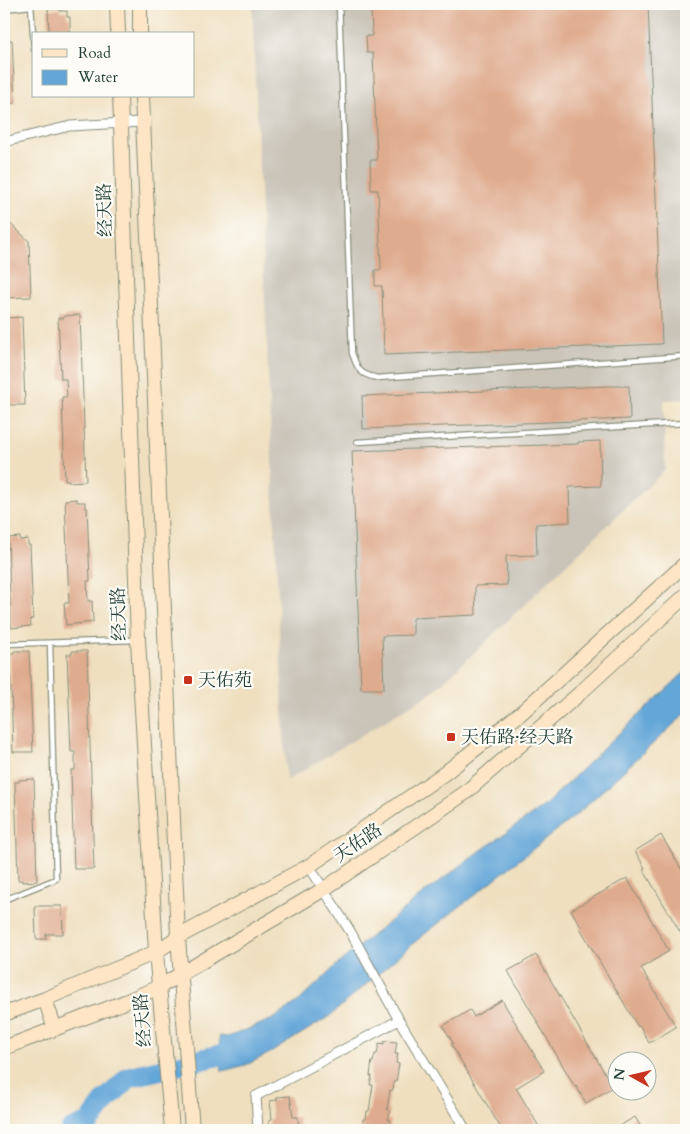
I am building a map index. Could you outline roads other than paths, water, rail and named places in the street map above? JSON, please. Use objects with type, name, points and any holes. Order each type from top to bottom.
[{"type":"main road","points":[[117,4],[118,32]]},
{"type":"main road","points":[[140,4],[140,32]]},
{"type":"main road","name":"经天路","points":[[120,98],[138,640],[156,952],[172,1130]]},
{"type":"main road","points":[[142,98],[178,938],[192,1130]]},
{"type":"main road","name":"天佑路","points":[[4,1014],[45,999],[156,952],[309,866],[445,773],[521,713],[686,563]]},
{"type":"main road","name":"天佑路","points":[[4,1048],[159,986],[324,889],[465,793],[579,694],[686,596]]},
{"type":"main road","points":[[45,999],[55,1029]]},
{"type":"street","points":[[4,142],[70,126],[142,122]]},
{"type":"street","points":[[309,866],[350,931],[399,1020],[466,1130]]},
{"type":"street","points":[[258,1130],[256,1096],[399,1020]]},
{"type":"lane","points":[[340,4],[352,353],[357,368],[364,375],[377,378],[686,356]]},
{"type":"lane","points":[[4,9],[31,5],[33,32]]},
{"type":"lane","points":[[357,442],[686,423]]},
{"type":"lane","points":[[4,644],[138,640]]},
{"type":"lane","points":[[4,900],[56,879],[50,642]]},
{"type":"water","points":[[686,671],[686,713],[575,816],[416,941],[330,1016],[272,1052],[246,1065],[222,1071],[219,1036],[228,1037],[273,1019],[300,1000],[341,961],[420,896],[544,806]]},
{"type":"waterway","points":[[71,1130],[89,1123],[106,1100],[129,1077],[249,1048]]},
{"type":"place","name":"天佑苑","points":[[188,680]]},
{"type":"place","name":"天佑路·经天路","points":[[451,737]]}]
